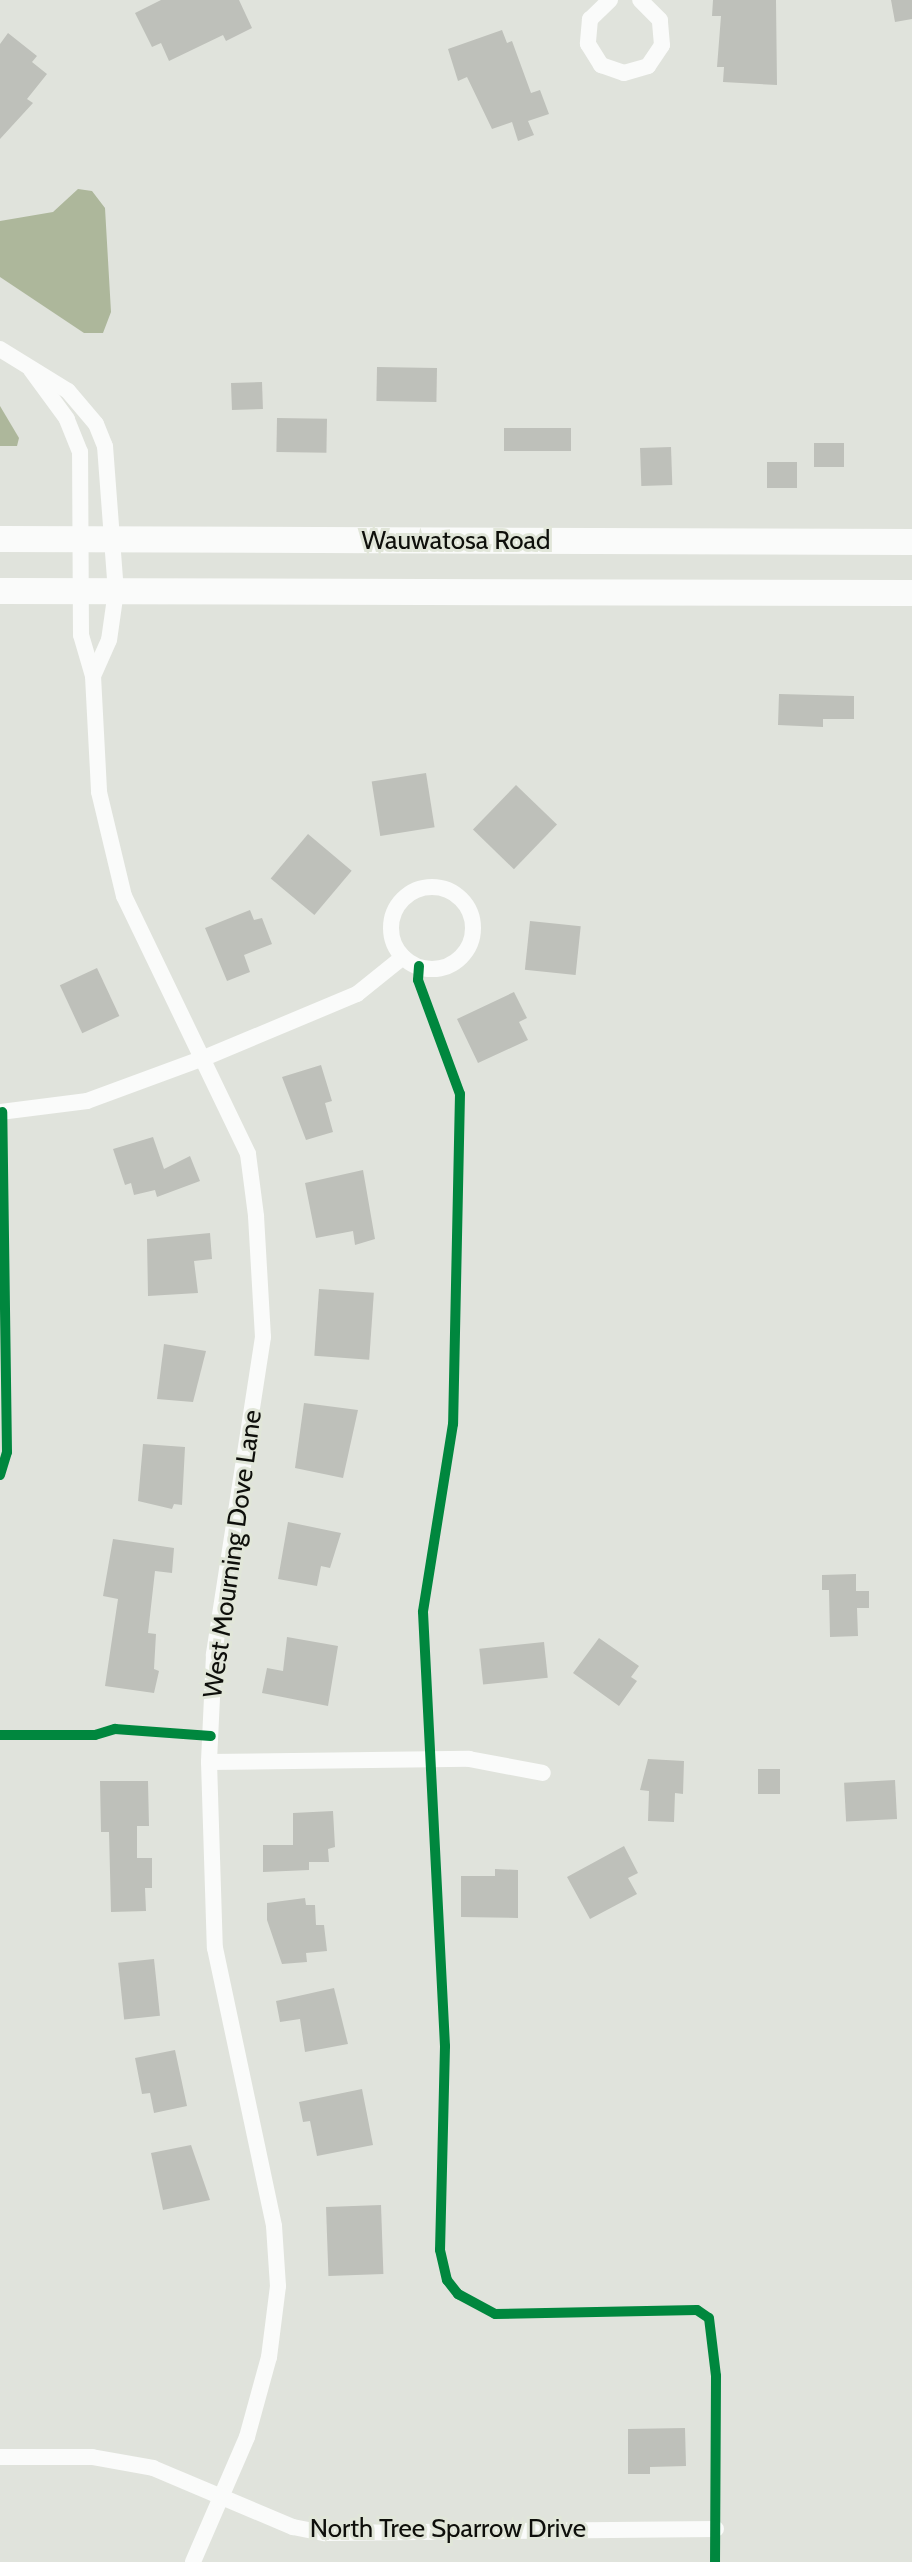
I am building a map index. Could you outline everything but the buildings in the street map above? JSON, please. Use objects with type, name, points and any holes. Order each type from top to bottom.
[{"type":"main road","name":"Wauwatosa Road","points":[[0,539],[912,542]]},
{"type":"main road","name":"Wauwatosa Road","points":[[0,591],[912,593]]},
{"type":"street","points":[[610,0],[590,19],[588,44],[601,65],[624,73],[648,66],[662,45],[660,20],[640,0]]},
{"type":"street","points":[[0,349],[68,391],[96,424],[109,465],[116,591],[109,640],[93,676]]},
{"type":"street","points":[[31,370],[67,419],[80,452],[83,540],[81,635],[93,676]]},
{"type":"street","name":"West Mourning Dove Lane","points":[[93,676],[99,792],[124,896],[248,1154],[263,1337],[214,1655],[209,1762],[215,1948],[274,2226],[278,2286],[269,2357],[250,2424],[193,2562]]},
{"type":"street","points":[[431,887],[457,895],[471,918],[469,944],[462,955],[452,963],[427,968],[403,957],[391,933],[397,906],[418,889],[431,887]]},
{"type":"street","points":[[0,1112],[87,1101],[204,1058],[357,994],[403,957]]},
{"type":"street","points":[[209,1762],[469,1759],[543,1773]]},
{"type":"street","name":"North Tree Sparrow Drive","points":[[0,2457],[92,2457],[153,2468],[293,2527],[325,2533],[716,2529]]},
{"type":"shaded area","points":[[78,189],[92,191],[105,208],[111,312],[103,333],[84,333],[0,277],[0,221],[53,212]]},
{"type":"shaded area","points":[[0,406],[19,438],[17,446],[0,446]]},
{"type":"cycle path","points":[[419,966],[418,980],[460,1094],[453,1424],[423,1612],[445,2046],[440,2250],[447,2280],[458,2294],[495,2314],[697,2310],[709,2318],[716,2376],[715,2562]]},
{"type":"cycle path","points":[[0,1475],[7,1452],[2,1112]]},
{"type":"cycle path","points":[[0,1735],[95,1735],[115,1729],[211,1736]]}]
